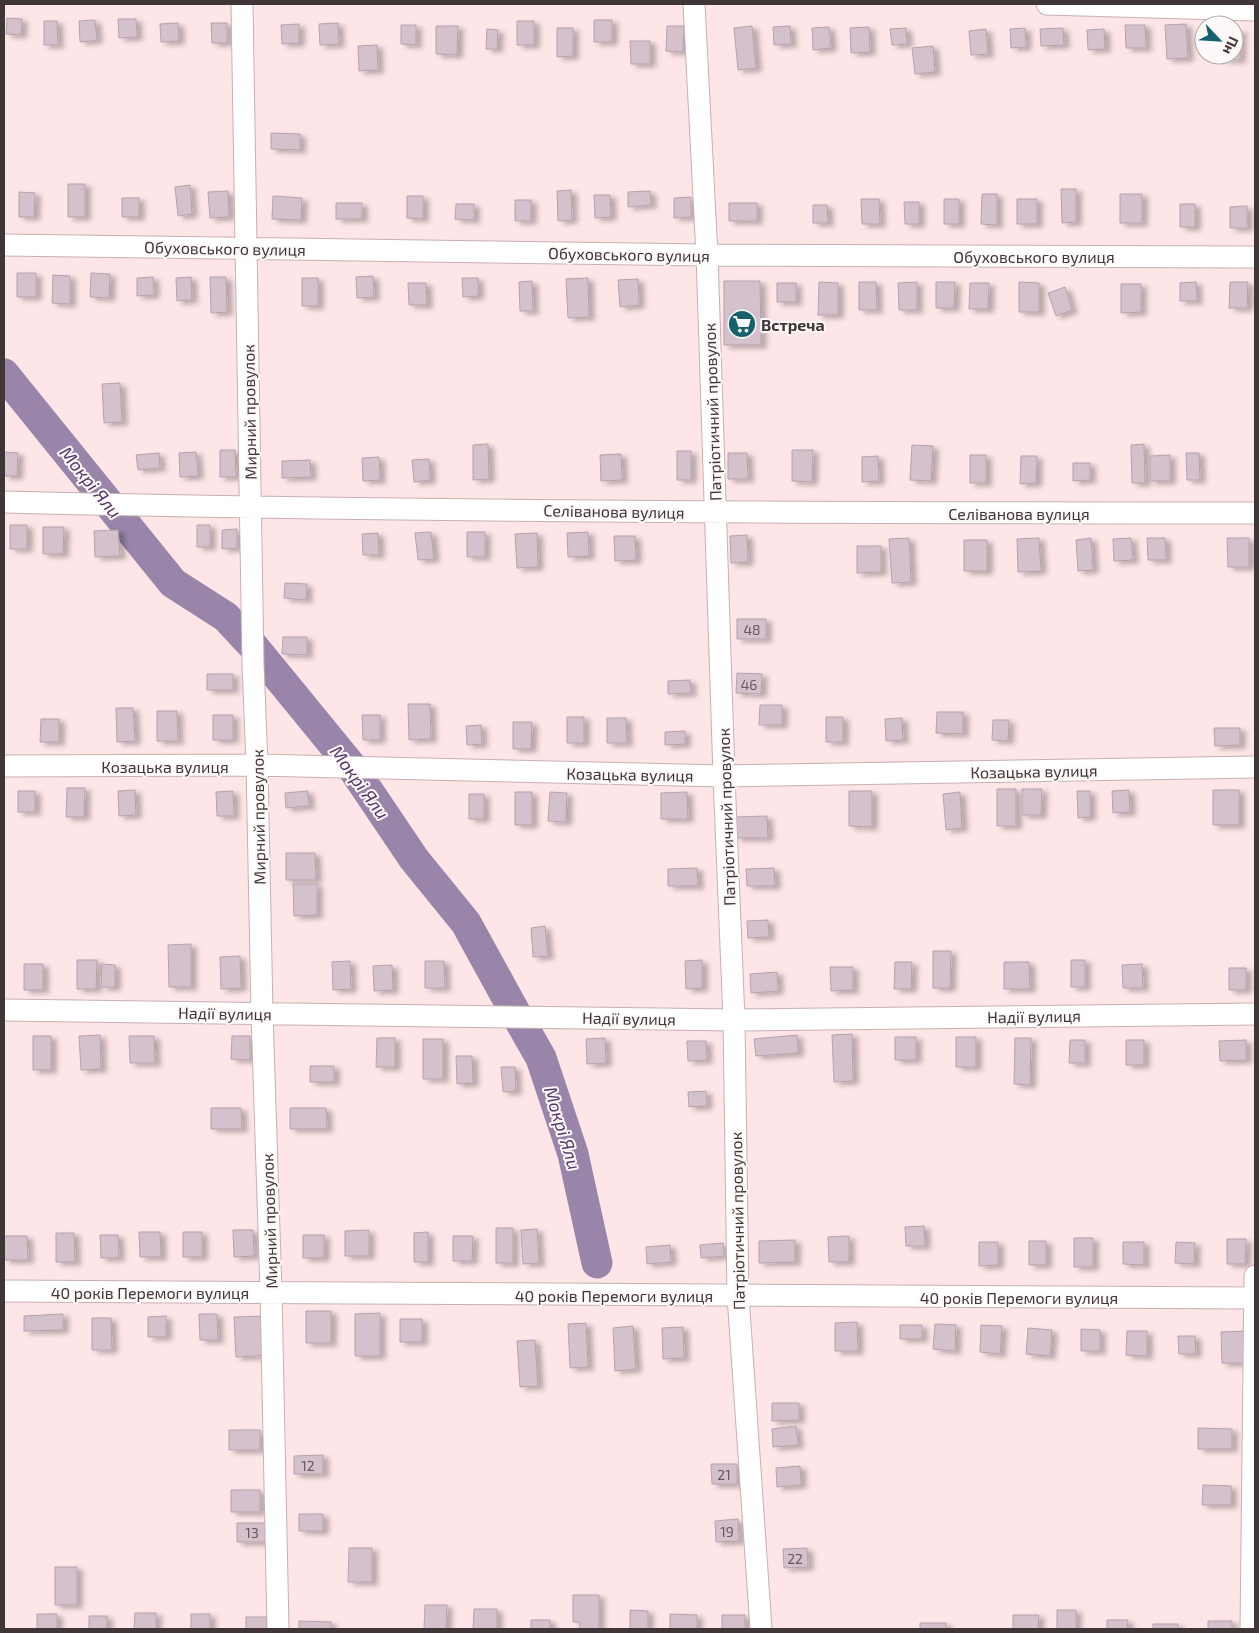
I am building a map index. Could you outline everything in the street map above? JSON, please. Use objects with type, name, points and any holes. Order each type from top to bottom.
[{"type":"street","name":"Мирний провулок","points":[[242,4],[253,664],[258,765],[262,1013],[271,1292],[278,1629]]},
{"type":"street","name":"Патріотичний провулок","points":[[694,4],[707,255],[734,1020],[738,1296],[761,1629]]},
{"type":"street","points":[[1047,4],[1255,10]]},
{"type":"street","name":"Обуховського вулиця","points":[[4,246],[707,255],[1255,257]]},
{"type":"street","name":"Селіванова вулиця","points":[[4,502],[251,507],[716,512],[1255,514]]},
{"type":"street","name":"Козацька вулиця","points":[[4,766],[258,765],[724,776],[1255,767]]},
{"type":"street","name":"Надії вулиця","points":[[4,1010],[734,1020],[1255,1014]]},
{"type":"street","points":[[1251,1629],[1255,1276]]},
{"type":"street","name":"40 років Перемоги вулиця","points":[[4,1291],[1255,1298]]},
{"type":"building","points":[[7,18],[22,19],[21,35],[6,34]]},
{"type":"building","points":[[118,19],[136,19],[137,37],[119,38]]},
{"type":"building","points":[[95,20],[97,40],[80,42],[79,21]]},
{"type":"building","points":[[594,20],[612,20],[612,42],[594,42]]},
{"type":"building","points":[[44,21],[57,21],[58,45],[44,45]]},
{"type":"building","points":[[517,21],[534,21],[534,45],[517,45]]},
{"type":"building","points":[[178,23],[179,41],[161,42],[160,24]]},
{"type":"building","points":[[211,23],[227,23],[227,43],[212,43]]},
{"type":"building","points":[[338,23],[339,44],[320,45],[319,24]]},
{"type":"building","points":[[299,24],[299,43],[282,44],[281,25]]},
{"type":"building","points":[[1186,24],[1188,58],[1167,59],[1165,25]]},
{"type":"building","points":[[401,25],[416,25],[416,45],[401,44]]},
{"type":"building","points":[[1125,25],[1145,25],[1146,48],[1126,48]]},
{"type":"building","points":[[436,26],[458,26],[457,55],[436,54]]},
{"type":"building","points":[[667,26],[684,26],[683,52],[666,51]]},
{"type":"building","points":[[752,26],[756,68],[738,70],[734,28]]},
{"type":"building","points":[[790,26],[791,44],[774,45],[773,27]]},
{"type":"building","points":[[829,27],[831,48],[813,50],[812,28]]},
{"type":"building","points":[[869,27],[870,52],[851,53],[850,28]]},
{"type":"building","points":[[557,28],[573,28],[573,56],[557,57]]},
{"type":"building","points":[[906,28],[907,44],[892,45],[890,29]]},
{"type":"building","points":[[1025,28],[1026,47],[1011,48],[1010,29]]},
{"type":"building","points":[[1063,28],[1064,45],[1041,46],[1040,29]]},
{"type":"building","points":[[487,29],[498,30],[497,49],[486,49]]},
{"type":"building","points":[[986,29],[988,54],[971,55],[969,31]]},
{"type":"building","points":[[1104,29],[1105,49],[1088,50],[1087,30]]},
{"type":"building","points":[[630,41],[650,41],[650,64],[631,64]]},
{"type":"building","points":[[377,45],[378,70],[359,71],[358,46]]},
{"type":"building","points":[[933,46],[935,72],[915,74],[912,48]]},
{"type":"building","points":[[271,133],[300,134],[300,150],[271,149]]},
{"type":"building","points":[[68,184],[85,184],[85,217],[68,217]]},
{"type":"building","points":[[190,185],[192,214],[178,216],[175,187]]},
{"type":"building","points":[[1061,189],[1076,189],[1076,222],[1062,223]]},
{"type":"building","points":[[571,190],[572,220],[558,221],[557,191]]},
{"type":"building","points":[[228,191],[229,217],[210,218],[208,192]]},
{"type":"building","points":[[650,191],[651,205],[628,207],[628,192]]},
{"type":"building","points":[[19,192],[35,193],[34,217],[19,217]]},
{"type":"building","points":[[982,194],[997,194],[997,225],[981,224]]},
{"type":"building","points":[[1120,194],[1142,194],[1142,223],[1120,223]]},
{"type":"building","points":[[594,195],[610,195],[611,217],[595,218]]},
{"type":"building","points":[[273,196],[302,198],[301,220],[272,219]]},
{"type":"building","points":[[407,196],[423,196],[423,219],[407,218]]},
{"type":"building","points":[[691,197],[691,217],[674,218],[674,198]]},
{"type":"building","points":[[122,198],[139,198],[139,217],[122,217]]},
{"type":"building","points":[[861,199],[879,199],[880,224],[862,224]]},
{"type":"building","points":[[944,199],[959,199],[959,224],[944,224]]},
{"type":"building","points":[[1017,199],[1037,199],[1037,224],[1017,224]]},
{"type":"building","points":[[515,200],[531,200],[531,221],[515,221]]},
{"type":"building","points":[[904,202],[919,202],[919,224],[905,224]]},
{"type":"building","points":[[336,203],[362,203],[362,219],[336,219]]},
{"type":"building","points":[[729,203],[757,203],[757,221],[729,221]]},
{"type":"building","points":[[456,204],[474,204],[474,220],[455,219]]},
{"type":"building","points":[[1180,204],[1195,204],[1195,227],[1180,227]]},
{"type":"building","points":[[813,205],[827,205],[828,223],[813,223]]},
{"type":"building","points":[[1247,206],[1247,228],[1230,228],[1230,207]]},
{"type":"building","points":[[17,273],[36,273],[36,297],[17,297]]},
{"type":"building","points":[[91,273],[110,274],[109,298],[90,297]]},
{"type":"building","points":[[53,275],[70,276],[70,304],[52,303]]},
{"type":"building","points":[[373,276],[374,297],[357,298],[356,277]]},
{"type":"building","points":[[153,277],[154,295],[137,296],[137,278]]},
{"type":"building","points":[[191,277],[192,300],[177,301],[176,278]]},
{"type":"building","points":[[210,277],[226,277],[227,312],[211,313]]},
{"type":"building","points":[[302,278],[318,278],[318,306],[302,306]]},
{"type":"building","points":[[462,278],[478,278],[478,296],[463,297]]},
{"type":"building","points":[[588,278],[589,317],[568,318],[566,279]]},
{"type":"building","points":[[638,279],[639,305],[620,307],[618,280]]},
{"type":"building","points":[[532,281],[533,311],[520,311],[519,282]]},
{"type":"building","name":"Встреча","points":[[724,281],[760,281],[761,345],[724,345]]},
{"type":"building","points":[[819,282],[838,283],[838,315],[818,315]]},
{"type":"building","points":[[859,282],[876,282],[877,310],[859,310]]},
{"type":"building","points":[[917,282],[917,310],[899,310],[898,283]]},
{"type":"building","points":[[936,282],[955,282],[954,308],[936,308]]},
{"type":"building","points":[[1019,282],[1039,283],[1039,312],[1019,312]]},
{"type":"building","points":[[1196,282],[1197,301],[1180,301],[1180,283]]},
{"type":"building","points":[[1230,282],[1248,282],[1247,308],[1229,308]]},
{"type":"building","points":[[408,283],[426,283],[427,305],[409,305]]},
{"type":"building","points":[[777,283],[796,283],[796,302],[777,302]]},
{"type":"building","points":[[970,283],[989,283],[988,309],[969,309]]},
{"type":"building","points":[[1121,284],[1141,284],[1141,312],[1121,313]]},
{"type":"building","points":[[1065,287],[1072,310],[1056,316],[1048,293]]},
{"type":"building","points":[[120,383],[122,422],[104,423],[102,384]]},
{"type":"building","points":[[488,444],[489,479],[473,480],[473,445]]},
{"type":"building","points":[[1144,444],[1145,483],[1132,483],[1131,445]]},
{"type":"building","points":[[912,445],[933,446],[931,481],[910,480]]},
{"type":"building","points":[[220,450],[235,450],[236,477],[220,477]]},
{"type":"building","points":[[792,450],[813,450],[812,482],[792,481]]},
{"type":"building","points":[[677,451],[691,451],[691,480],[677,480]]},
{"type":"building","points":[[4,452],[18,453],[17,476],[4,476]]},
{"type":"building","points":[[196,452],[198,476],[180,477],[179,453]]},
{"type":"building","points":[[159,453],[160,468],[138,470],[136,455]]},
{"type":"building","points":[[728,453],[747,453],[748,479],[728,479]]},
{"type":"building","points":[[1186,453],[1199,453],[1200,480],[1187,480]]},
{"type":"building","points":[[621,454],[622,480],[601,481],[600,455]]},
{"type":"building","points":[[970,455],[986,455],[986,483],[970,483]]},
{"type":"building","points":[[1170,455],[1170,481],[1150,481],[1150,456]]},
{"type":"building","points":[[878,456],[879,481],[862,482],[862,457]]},
{"type":"building","points":[[1021,456],[1037,456],[1036,483],[1020,484]]},
{"type":"building","points":[[379,457],[380,480],[363,481],[362,458]]},
{"type":"building","points":[[429,459],[430,480],[414,482],[412,460]]},
{"type":"building","points":[[310,460],[311,477],[282,478],[282,461]]},
{"type":"building","points":[[1073,463],[1090,463],[1090,480],[1073,481]]},
{"type":"building","points":[[10,525],[27,525],[27,549],[10,549]]},
{"type":"building","points":[[197,525],[210,525],[210,547],[197,547]]},
{"type":"building","points":[[43,527],[64,527],[63,554],[43,554]]},
{"type":"building","points":[[237,529],[237,548],[222,549],[222,530]]},
{"type":"building","points":[[118,530],[120,556],[95,557],[94,531]]},
{"type":"building","points":[[431,532],[434,559],[418,560],[415,533]]},
{"type":"building","points":[[467,532],[485,532],[485,557],[467,557]]},
{"type":"building","points":[[588,532],[589,556],[568,557],[567,533]]},
{"type":"building","points":[[378,533],[379,555],[363,555],[362,534]]},
{"type":"building","points":[[537,533],[538,567],[517,568],[515,534]]},
{"type":"building","points":[[747,535],[748,562],[731,563],[730,536]]},
{"type":"building","points":[[614,536],[635,536],[636,560],[615,561]]},
{"type":"building","points":[[909,538],[911,582],[892,583],[889,539]]},
{"type":"building","points":[[1039,538],[1041,571],[1018,572],[1017,539]]},
{"type":"building","points":[[1091,538],[1093,570],[1078,571],[1076,540]]},
{"type":"building","points":[[1131,538],[1133,560],[1114,561],[1113,539]]},
{"type":"building","points":[[1147,538],[1165,538],[1166,560],[1148,560]]},
{"type":"building","points":[[1227,538],[1249,538],[1249,567],[1228,567]]},
{"type":"building","points":[[964,540],[987,540],[987,571],[964,571]]},
{"type":"building","points":[[857,546],[881,546],[881,572],[857,573]]},
{"type":"building","points":[[285,583],[307,584],[306,600],[284,598]]},
{"type":"building","points":[[737,619],[766,619],[766,639],[737,639]]},
{"type":"building","points":[[283,637],[307,637],[307,655],[282,654]]},
{"type":"building","points":[[737,673],[762,674],[761,694],[736,693]]},
{"type":"building","points":[[207,674],[233,674],[233,690],[207,690]]},
{"type":"building","points":[[690,680],[691,693],[668,694],[668,681]]},
{"type":"building","points":[[408,704],[430,704],[431,739],[409,740]]},
{"type":"building","points":[[760,705],[782,705],[782,725],[759,725]]},
{"type":"building","points":[[116,708],[133,708],[135,741],[117,742]]},
{"type":"building","points":[[157,711],[177,711],[178,741],[157,741]]},
{"type":"building","points":[[937,712],[963,712],[963,734],[936,733]]},
{"type":"building","points":[[213,715],[233,715],[233,740],[213,740]]},
{"type":"building","points":[[362,715],[380,715],[380,740],[363,740]]},
{"type":"building","points":[[567,717],[584,717],[584,743],[567,743]]},
{"type":"building","points":[[826,717],[843,717],[843,742],[826,742]]},
{"type":"building","points":[[607,718],[626,718],[627,743],[607,743]]},
{"type":"building","points":[[902,718],[903,740],[886,741],[885,719]]},
{"type":"building","points":[[41,719],[59,719],[59,742],[40,742]]},
{"type":"building","points":[[993,720],[1009,720],[1008,741],[992,740]]},
{"type":"building","points":[[513,722],[532,722],[531,749],[513,749]]},
{"type":"building","points":[[481,725],[482,744],[467,745],[466,726]]},
{"type":"building","points":[[1214,728],[1240,728],[1240,745],[1215,746]]},
{"type":"building","points":[[685,731],[685,744],[665,745],[665,732]]},
{"type":"building","points":[[67,788],[85,788],[84,817],[66,817]]},
{"type":"building","points":[[997,789],[1016,789],[1016,826],[997,826]]},
{"type":"building","points":[[1022,789],[1042,789],[1041,815],[1022,815]]},
{"type":"building","points":[[135,790],[136,815],[119,816],[118,791]]},
{"type":"building","points":[[1129,790],[1130,812],[1113,813],[1112,791]]},
{"type":"building","points":[[1213,790],[1239,790],[1239,825],[1213,825]]},
{"type":"building","points":[[18,791],[35,791],[35,812],[18,812]]},
{"type":"building","points":[[233,791],[234,816],[217,816],[216,792]]},
{"type":"building","points":[[308,791],[309,806],[286,808],[285,793]]},
{"type":"building","points":[[849,791],[872,791],[872,827],[849,826]]},
{"type":"building","points":[[1077,791],[1090,791],[1090,817],[1078,818]]},
{"type":"building","points":[[515,792],[532,792],[532,825],[515,825]]},
{"type":"building","points":[[550,792],[567,793],[566,822],[548,821]]},
{"type":"building","points":[[687,792],[688,819],[661,819],[661,793]]},
{"type":"building","points":[[960,792],[962,828],[946,830],[943,794]]},
{"type":"building","points":[[469,794],[484,794],[484,819],[469,819]]},
{"type":"building","points":[[767,816],[768,838],[736,838],[735,817]]},
{"type":"building","points":[[286,853],[315,853],[316,880],[286,880]]},
{"type":"building","points":[[697,868],[698,886],[668,886],[668,869]]},
{"type":"building","points":[[774,868],[775,886],[747,886],[746,869]]},
{"type":"building","points":[[293,884],[317,884],[317,915],[294,916]]},
{"type":"building","points":[[768,920],[769,937],[748,938],[747,921]]},
{"type":"building","points":[[545,926],[548,956],[533,957],[531,928]]},
{"type":"building","points":[[191,944],[191,987],[169,987],[168,945]]},
{"type":"building","points":[[933,951],[951,951],[950,988],[933,988]]},
{"type":"building","points":[[240,956],[241,988],[221,989],[220,957]]},
{"type":"building","points":[[77,960],[97,960],[96,989],[77,989]]},
{"type":"building","points":[[702,960],[702,988],[686,989],[685,961]]},
{"type":"building","points":[[1071,960],[1085,960],[1085,987],[1071,987]]},
{"type":"building","points":[[350,961],[351,989],[333,990],[332,962]]},
{"type":"building","points":[[425,961],[444,961],[445,988],[425,988]]},
{"type":"building","points":[[895,962],[912,962],[911,989],[894,989]]},
{"type":"building","points":[[1004,962],[1029,962],[1030,989],[1004,989]]},
{"type":"building","points":[[24,964],[43,964],[43,990],[24,990]]},
{"type":"building","points":[[102,964],[115,965],[115,987],[101,987]]},
{"type":"building","points":[[1142,964],[1143,988],[1123,988],[1122,965]]},
{"type":"building","points":[[392,965],[393,990],[374,991],[373,966]]},
{"type":"building","points":[[830,967],[853,967],[853,990],[831,991]]},
{"type":"building","points":[[1229,968],[1246,968],[1246,990],[1229,990]]},
{"type":"building","points":[[777,972],[778,991],[751,993],[750,974]]},
{"type":"building","points":[[852,1034],[853,1081],[834,1082],[832,1035]]},
{"type":"building","points":[[100,1035],[101,1069],[81,1070],[79,1036]]},
{"type":"building","points":[[797,1035],[798,1053],[756,1056],[754,1039]]},
{"type":"building","points":[[33,1036],[51,1036],[51,1070],[33,1070]]},
{"type":"building","points":[[129,1036],[154,1036],[155,1063],[130,1063]]},
{"type":"building","points":[[232,1036],[250,1036],[250,1060],[231,1059]]},
{"type":"building","points":[[895,1037],[916,1037],[916,1060],[895,1060]]},
{"type":"building","points":[[956,1037],[976,1037],[976,1067],[956,1067]]},
{"type":"building","points":[[377,1038],[395,1038],[395,1067],[376,1067]]},
{"type":"building","points":[[605,1038],[606,1063],[587,1064],[586,1039]]},
{"type":"building","points":[[1015,1038],[1031,1038],[1030,1085],[1014,1084]]},
{"type":"building","points":[[423,1039],[443,1039],[443,1079],[423,1079]]},
{"type":"building","points":[[1070,1040],[1085,1040],[1085,1063],[1069,1063]]},
{"type":"building","points":[[1126,1040],[1144,1040],[1144,1065],[1126,1065]]},
{"type":"building","points":[[1246,1040],[1246,1060],[1220,1061],[1219,1041]]},
{"type":"building","points":[[687,1041],[706,1041],[707,1060],[688,1061]]},
{"type":"building","points":[[456,1056],[472,1056],[473,1083],[457,1084]]},
{"type":"building","points":[[310,1066],[334,1066],[334,1082],[310,1082]]},
{"type":"building","points":[[501,1067],[515,1067],[516,1091],[503,1092]]},
{"type":"building","points":[[706,1091],[707,1106],[689,1107],[688,1092]]},
{"type":"building","points":[[211,1108],[241,1108],[242,1129],[211,1129]]},
{"type":"building","points":[[290,1108],[326,1108],[327,1129],[290,1129]]},
{"type":"building","points":[[924,1226],[925,1246],[906,1246],[905,1227]]},
{"type":"building","points":[[496,1228],[513,1228],[513,1263],[496,1263]]},
{"type":"building","points":[[537,1229],[539,1263],[523,1264],[521,1230]]},
{"type":"building","points":[[233,1230],[253,1230],[254,1256],[234,1257]]},
{"type":"building","points":[[369,1230],[369,1256],[345,1256],[345,1231]]},
{"type":"building","points":[[139,1232],[160,1232],[161,1257],[140,1257]]},
{"type":"building","points":[[183,1232],[202,1232],[202,1257],[183,1257]]},
{"type":"building","points":[[428,1232],[428,1262],[414,1262],[414,1233]]},
{"type":"building","points":[[56,1233],[74,1233],[75,1262],[56,1262]]},
{"type":"building","points":[[100,1235],[118,1235],[119,1258],[101,1258]]},
{"type":"building","points":[[303,1235],[324,1235],[324,1258],[303,1258]]},
{"type":"building","points":[[4,1236],[27,1236],[28,1260],[4,1260]]},
{"type":"building","points":[[453,1236],[473,1236],[472,1261],[453,1261]]},
{"type":"building","points":[[849,1236],[849,1262],[829,1262],[828,1237]]},
{"type":"building","points":[[1074,1238],[1093,1238],[1093,1267],[1074,1267]]},
{"type":"building","points":[[1227,1239],[1246,1239],[1245,1264],[1227,1264]]},
{"type":"building","points":[[795,1240],[795,1262],[759,1263],[759,1241]]},
{"type":"building","points":[[1029,1241],[1046,1241],[1046,1265],[1029,1265]]},
{"type":"building","points":[[979,1242],[998,1242],[998,1265],[979,1266]]},
{"type":"building","points":[[1123,1242],[1144,1242],[1144,1265],[1123,1264]]},
{"type":"building","points":[[1176,1242],[1195,1243],[1194,1264],[1175,1263]]},
{"type":"building","points":[[723,1243],[724,1256],[701,1258],[700,1245]]},
{"type":"building","points":[[670,1245],[671,1262],[647,1264],[646,1247]]},
{"type":"building","points":[[306,1311],[331,1311],[331,1343],[306,1343]]},
{"type":"building","points":[[380,1313],[380,1356],[355,1356],[355,1314]]},
{"type":"building","points":[[63,1314],[63,1330],[24,1331],[24,1316]]},
{"type":"building","points":[[199,1314],[217,1314],[218,1340],[200,1340]]},
{"type":"building","points":[[166,1316],[166,1337],[148,1337],[148,1317]]},
{"type":"building","points":[[267,1316],[269,1355],[236,1357],[234,1317]]},
{"type":"building","points":[[92,1318],[111,1318],[112,1350],[92,1350]]},
{"type":"building","points":[[400,1319],[422,1319],[422,1342],[400,1342]]},
{"type":"building","points":[[857,1322],[858,1351],[835,1351],[835,1323]]},
{"type":"building","points":[[586,1323],[588,1367],[570,1368],[568,1324]]},
{"type":"building","points":[[935,1324],[956,1325],[955,1351],[933,1349]]},
{"type":"building","points":[[900,1325],[922,1325],[922,1339],[900,1339]]},
{"type":"building","points":[[981,1325],[1002,1326],[1000,1354],[980,1352]]},
{"type":"building","points":[[633,1326],[636,1369],[615,1371],[613,1328]]},
{"type":"building","points":[[683,1327],[684,1358],[663,1359],[662,1328]]},
{"type":"building","points":[[1028,1328],[1052,1330],[1050,1356],[1026,1354]]},
{"type":"building","points":[[1081,1329],[1100,1330],[1100,1351],[1081,1351]]},
{"type":"building","points":[[1127,1331],[1147,1331],[1147,1356],[1126,1355]]},
{"type":"building","points":[[1247,1331],[1247,1363],[1222,1363],[1221,1332]]},
{"type":"building","points":[[1178,1336],[1195,1336],[1196,1354],[1179,1354]]},
{"type":"building","points":[[535,1340],[538,1386],[520,1387],[517,1341]]},
{"type":"building","points":[[772,1403],[799,1403],[799,1420],[772,1421]]},
{"type":"building","points":[[796,1426],[798,1445],[773,1447],[772,1429]]},
{"type":"building","points":[[1198,1428],[1232,1429],[1232,1449],[1198,1449]]},
{"type":"building","points":[[229,1430],[260,1430],[260,1450],[229,1450]]},
{"type":"building","points":[[323,1455],[323,1474],[294,1474],[294,1456]]},
{"type":"building","points":[[711,1464],[737,1464],[737,1484],[712,1484]]},
{"type":"building","points":[[800,1466],[801,1485],[777,1487],[776,1468]]},
{"type":"building","points":[[1203,1485],[1231,1486],[1231,1505],[1202,1505]]},
{"type":"building","points":[[231,1490],[260,1490],[260,1512],[231,1512]]},
{"type":"building","points":[[299,1514],[323,1514],[323,1531],[299,1531]]},
{"type":"building","points":[[738,1519],[739,1541],[716,1542],[715,1521]]},
{"type":"building","points":[[237,1523],[267,1523],[267,1542],[237,1542]]},
{"type":"building","points":[[349,1548],[372,1548],[372,1582],[348,1582]]},
{"type":"building","points":[[807,1548],[808,1567],[784,1568],[783,1549]]},
{"type":"building","points":[[55,1567],[77,1567],[77,1605],[55,1605]]},
{"type":"building","points":[[573,1595],[599,1595],[599,1629],[580,1629],[580,1622],[573,1622]]},
{"type":"building","points":[[425,1605],[447,1605],[446,1629],[424,1629]]},
{"type":"building","points":[[474,1609],[497,1609],[497,1629],[473,1629]]},
{"type":"building","points":[[630,1610],[648,1611],[648,1629],[630,1629]]},
{"type":"building","points":[[1057,1610],[1076,1610],[1076,1629],[1057,1629]]},
{"type":"building","points":[[135,1613],[156,1613],[156,1629],[134,1629]]},
{"type":"building","points":[[37,1614],[57,1614],[57,1629],[37,1629]]},
{"type":"building","points":[[191,1614],[210,1614],[210,1629],[191,1629]]},
{"type":"building","points":[[670,1614],[697,1615],[697,1629],[670,1629]]},
{"type":"building","points":[[722,1615],[745,1615],[745,1629],[722,1629]]},
{"type":"building","points":[[1013,1615],[1039,1615],[1038,1629],[1013,1629]]},
{"type":"building","points":[[89,1616],[107,1616],[107,1629],[89,1629]]},
{"type":"building","points":[[246,1617],[267,1617],[267,1629],[246,1629]]},
{"type":"building","points":[[531,1620],[550,1620],[550,1629],[531,1629]]},
{"type":"building","points":[[1107,1620],[1128,1620],[1127,1629],[1107,1629]]},
{"type":"building","points":[[299,1621],[331,1622],[331,1629],[299,1629]]},
{"type":"building","points":[[1208,1621],[1232,1621],[1232,1629],[1208,1629]]},
{"type":"building","points":[[920,1623],[946,1623],[946,1629],[920,1629]]},
{"type":"building","points":[[1153,1624],[1178,1624],[1178,1629],[1153,1629]]},
{"type":"waterway","name":"Мокрі Яли","points":[[4,374],[173,583],[226,617],[253,646],[352,767],[414,859],[466,923],[541,1058],[573,1154],[597,1263]]},
{"type":"place","name":"Встреча","points":[[742,324]]}]
